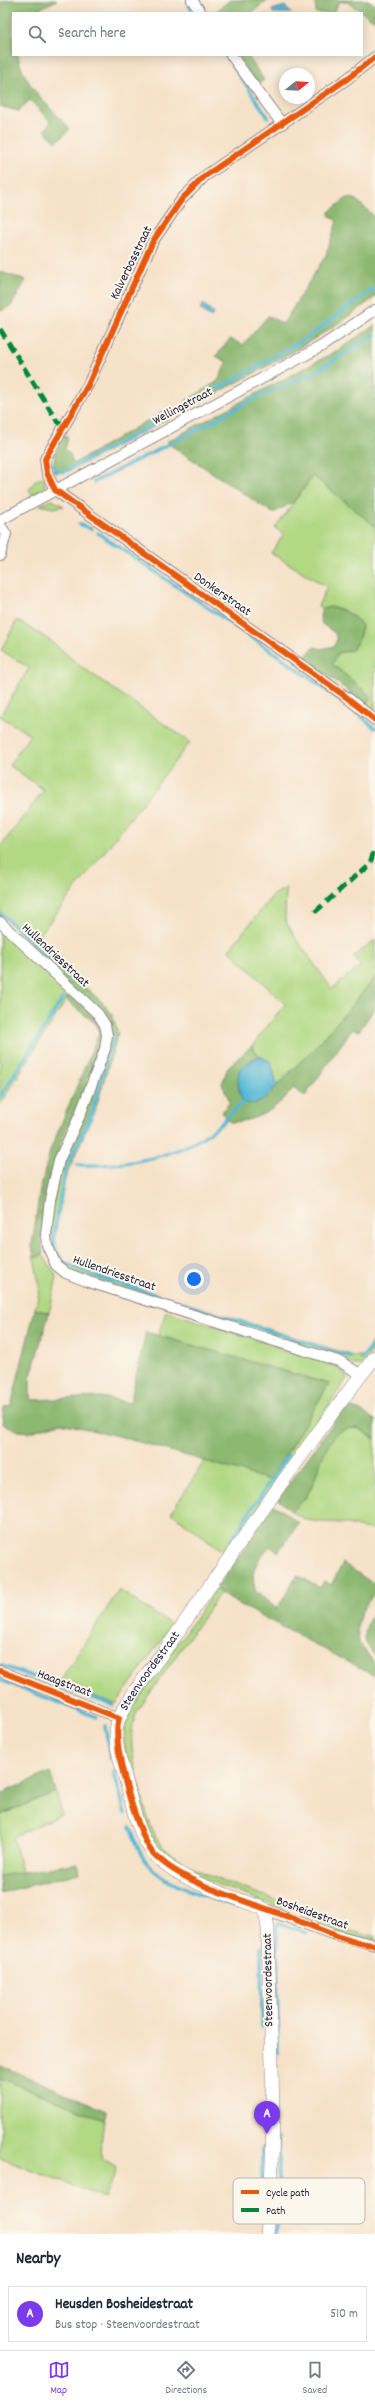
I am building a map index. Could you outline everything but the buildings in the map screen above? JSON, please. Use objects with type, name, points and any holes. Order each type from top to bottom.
[{"type":"street","points":[[192,0],[200,12]]},
{"type":"street","points":[[232,56],[282,124]]},
{"type":"street","name":"Kalverbosstraat","points":[[55,490],[48,473],[46,459],[47,454],[88,384],[109,341],[138,269],[165,220],[182,199],[205,176],[347,79],[375,57]]},
{"type":"street","name":"Wellingstraat","points":[[0,520],[322,346],[375,310]]},
{"type":"street","name":"Donkerstraat","points":[[55,490],[345,696],[375,720]]},
{"type":"street","points":[[0,525],[6,534],[0,555]]},
{"type":"street","name":"Hullendriesstraat","points":[[0,922],[98,1014],[105,1024],[107,1035],[93,1082],[59,1160],[54,1180],[46,1234],[50,1256],[56,1265],[66,1273],[83,1280],[341,1362],[361,1375]]},
{"type":"street","name":"Steenvoordestraat","points":[[271,2178],[268,1929],[265,1909],[179,1872],[164,1863],[151,1850],[132,1804],[117,1736],[119,1718],[252,1526],[375,1357]]},
{"type":"street","name":"Haagstraat","points":[[0,1671],[119,1718]]},
{"type":"street","name":"Bosheidestraat","points":[[265,1909],[332,1934],[375,1945]]},
{"type":"street","name":"Steenvoordestraat","points":[[267,2234],[268,2224]]},
{"type":"green space","points":[[7,0],[57,0],[33,12],[12,12],[12,56],[18,56],[25,76],[31,86],[70,129],[56,142],[44,130],[51,122],[30,100],[18,111],[0,106],[0,3]]},
{"type":"green space","points":[[230,0],[268,0],[252,12],[215,12]]},
{"type":"green space","points":[[311,0],[368,0],[375,5],[375,21],[347,2],[339,2],[334,12],[316,12],[315,1]]},
{"type":"green space","points":[[237,56],[248,56],[264,80],[258,85]]},
{"type":"green space","points":[[347,198],[355,199],[375,217],[375,297],[331,328],[308,342],[261,370],[189,408],[186,401],[218,381],[227,362],[216,356],[230,339],[243,345],[268,316],[283,324],[326,255],[337,221],[329,215],[329,212]]},
{"type":"green space","points":[[0,272],[26,280],[11,306],[0,311]]},
{"type":"green space","points":[[375,325],[375,526],[313,476],[293,502],[273,513],[166,442],[338,350]]},
{"type":"green space","points":[[164,411],[170,418],[69,471],[56,473],[53,470],[55,453],[64,434],[68,438],[65,449],[70,454],[73,464]]},
{"type":"green space","points":[[313,476],[375,526],[375,711],[366,704],[372,697],[332,664],[338,653],[352,650],[358,641],[362,626],[354,617],[343,610],[336,608],[324,609],[318,606],[327,587],[271,553],[284,534],[275,528]]},
{"type":"green space","points":[[43,477],[45,486],[33,495],[29,490],[35,481]]},
{"type":"green space","points":[[52,500],[64,506],[53,508],[40,505]]},
{"type":"green space","points":[[330,607],[348,613],[362,626],[358,641],[352,650],[338,653],[332,664],[372,697],[366,704],[304,658],[314,647],[322,649],[334,646],[337,640],[335,633],[322,624],[320,616],[322,609]]},
{"type":"green space","points":[[17,620],[52,642],[79,665],[190,742],[34,942],[0,911],[0,847],[44,790],[9,765],[30,735],[0,716],[29,668],[1,650]]},
{"type":"green space","points":[[286,888],[285,919],[294,936],[332,989],[360,966],[354,956],[375,940],[375,978],[322,1040],[277,1085],[271,1062],[259,1056],[252,1046],[285,1004],[229,950],[273,895]]},
{"type":"green space","points":[[0,929],[70,994],[0,1104]]},
{"type":"green space","points":[[34,942],[102,1002],[112,1014],[118,1033],[96,1107],[67,1174],[60,1170],[110,1031],[29,946]]},
{"type":"green space","points":[[375,978],[375,1008],[359,1031],[352,1029],[305,1096],[293,1088],[280,1102],[265,1113],[248,1120],[230,1122],[222,1112],[230,1102],[222,1084],[228,1067],[252,1046],[259,1056],[248,1062],[243,1101],[256,1104],[272,1091],[322,1040]]},
{"type":"green space","points":[[70,994],[92,1015],[100,1027],[102,1042],[51,1172],[44,1199],[41,1227],[43,1255],[34,1258],[32,1245],[40,1190],[50,1151],[99,1033],[96,1024],[66,1000]]},
{"type":"green space","points":[[60,1170],[67,1174],[58,1207],[55,1233],[56,1245],[59,1256],[64,1263],[71,1267],[354,1356],[363,1356],[375,1338],[375,1348],[361,1365],[355,1365],[70,1271],[60,1261],[54,1250],[51,1237],[52,1211]]},
{"type":"green space","points":[[43,1255],[57,1277],[49,1313],[35,1309],[40,1288],[34,1258]]},
{"type":"green space","points":[[35,1309],[49,1313],[30,1379],[30,1398],[34,1400],[102,1397],[130,1403],[146,1332],[329,1384],[270,1480],[122,1437],[61,1423],[30,1432],[19,1431],[2,1423],[4,1408],[11,1406]]},
{"type":"green space","points":[[166,1311],[339,1366],[347,1378],[227,1554],[171,1513],[205,1460],[270,1480],[329,1384],[158,1336]]},
{"type":"green space","points":[[350,1408],[359,1410],[375,1420],[375,1439],[356,1428],[345,1429],[336,1435],[324,1454],[305,1498],[291,1511],[278,1499],[342,1411]]},
{"type":"green space","points":[[358,1428],[375,1439],[375,1528],[366,1529],[333,1522],[310,1520],[291,1511],[305,1498],[310,1490],[325,1451],[335,1435],[344,1429]]},
{"type":"green space","points":[[274,1505],[299,1523],[278,1552],[270,1546],[261,1557],[255,1567],[253,1578],[256,1592],[277,1609],[297,1575],[320,1588],[324,1581],[331,1585],[343,1563],[372,1583],[375,1580],[375,1592],[361,1612],[357,1627],[359,1643],[375,1664],[375,1676],[235,1602],[220,1593],[217,1588]]},
{"type":"green space","points":[[217,1588],[220,1593],[137,1712],[132,1730],[132,1746],[138,1780],[150,1825],[156,1838],[166,1849],[180,1860],[197,1870],[236,1886],[288,1904],[284,1909],[194,1874],[177,1864],[163,1853],[153,1842],[143,1821],[128,1764],[124,1737],[130,1711]]},
{"type":"green space","points":[[119,1590],[172,1625],[116,1704],[58,1684]]},
{"type":"green space","points":[[375,1610],[375,1655],[367,1644],[365,1633],[366,1627]]},
{"type":"green space","points":[[50,1772],[56,1792],[0,1815],[0,1794]]},
{"type":"green space","points":[[56,1792],[62,1814],[13,1837],[22,1873],[0,1876],[0,1815]]},
{"type":"green space","points":[[77,1863],[79,1873],[0,1893],[0,1876]]},
{"type":"green space","points":[[319,1917],[353,1932],[375,1936],[375,1941],[355,1938],[316,1923]]},
{"type":"green space","points":[[0,2065],[107,2111],[104,2120],[0,2078]]},
{"type":"green space","points":[[0,2078],[104,2120],[100,2151],[102,2158],[115,2166],[116,2172],[104,2198],[0,2158]]},
{"type":"water","points":[[285,6],[290,12],[273,12],[272,10]]},
{"type":"water","points":[[203,304],[214,313],[211,317],[200,309]]},
{"type":"water","points":[[259,1056],[271,1062],[277,1085],[263,1100],[254,1103],[243,1102],[238,1086],[239,1070]]},
{"type":"waterway","points":[[188,4],[191,9]]},
{"type":"waterway","points":[[233,66],[268,117]]},
{"type":"waterway","points":[[53,465],[56,470],[64,472],[186,407],[305,339],[375,288]]},
{"type":"waterway","points":[[94,482],[199,429],[257,397],[310,375],[375,335]]},
{"type":"waterway","points":[[79,524],[91,529]]},
{"type":"waterway","points":[[98,533],[276,654],[346,704],[375,728]]},
{"type":"waterway","points":[[0,913],[74,981]]},
{"type":"waterway","points":[[0,1097],[63,998]]},
{"type":"waterway","points":[[113,1035],[91,1117],[66,1167],[54,1236],[56,1251],[63,1262],[96,1276],[351,1357]]},
{"type":"waterway","points":[[76,1165],[132,1162],[168,1153],[202,1138],[221,1124],[243,1102]]},
{"type":"waterway","points":[[361,1359],[375,1343]]},
{"type":"waterway","points":[[231,1540],[288,1455]]},
{"type":"waterway","points":[[0,1665],[113,1705]]},
{"type":"waterway","points":[[0,1680],[97,1717]]},
{"type":"waterway","points":[[105,1726],[110,1758]]},
{"type":"waterway","points":[[114,1772],[125,1813]]},
{"type":"waterway","points":[[130,1827],[142,1856],[160,1875],[184,1888],[235,1906]]},
{"type":"waterway","points":[[278,2053],[277,1925],[279,1923],[307,1933]]},
{"type":"waterway","points":[[261,1947],[262,2027]]},
{"type":"waterway","points":[[279,2137],[279,2178]]},
{"type":"waterway","points":[[262,2149],[262,2178]]},
{"type":"waterway","points":[[276,2234],[277,2224]]},
{"type":"marked path","points":[[0,329],[57,421],[63,425]]},
{"type":"marked path","points":[[315,912],[370,863],[375,848]]},
{"type":"cycle path","points":[[375,57],[347,79],[205,176],[182,199],[153,241],[88,385],[45,459],[47,473],[55,490],[345,696],[375,720]]},
{"type":"cycle path","points":[[0,1671],[119,1718],[117,1730],[118,1746],[121,1765],[131,1804],[144,1838],[150,1849],[154,1855],[175,1871],[224,1894],[332,1934],[364,1944],[375,1945]]},
{"type":"place","name":"Heusden Bosheidestraat","points":[[267,2134]]}]
